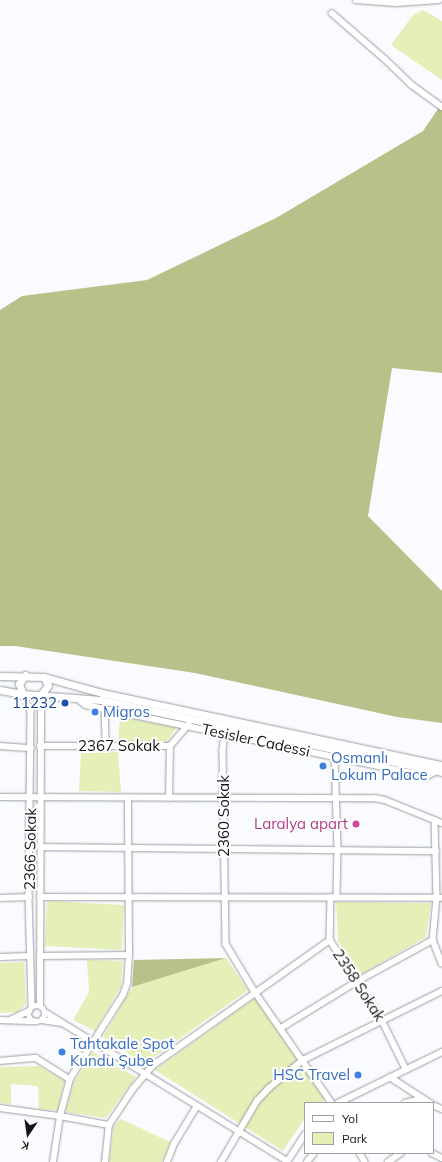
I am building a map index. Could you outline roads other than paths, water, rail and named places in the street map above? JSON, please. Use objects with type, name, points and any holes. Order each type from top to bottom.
[{"type":"main road","points":[[0,676],[44,677],[102,693],[440,769]]},
{"type":"main road","points":[[23,694],[19,684],[25,676]]},
{"type":"main road","points":[[41,695],[48,685],[44,677]]},
{"type":"main road","points":[[2,690],[23,694],[101,700],[440,769]]},
{"type":"street","points":[[356,0],[396,3],[439,0]]},
{"type":"street","points":[[332,13],[370,44],[412,85],[442,107]]},
{"type":"street","name":"2366 Sokak","points":[[23,694],[31,711],[29,898],[31,1009]]},
{"type":"street","name":"2366 Sokak","points":[[40,1006],[41,695]]},
{"type":"street","name":"Tesisler Cadessi","points":[[76,697],[86,705],[188,725],[427,776],[440,769]]},
{"type":"street","points":[[105,709],[106,746]]},
{"type":"street","name":"2367 Sokak","points":[[40,746],[170,746],[188,725]]},
{"type":"street","name":"2360 Sokak","points":[[225,734],[224,898],[226,944],[255,992],[331,1102]]},
{"type":"street","points":[[0,746],[31,748]]},
{"type":"street","points":[[169,798],[170,746]]},
{"type":"street","name":"2358 Sokak","points":[[335,757],[338,849],[330,940],[382,1020],[406,1069]]},
{"type":"street","points":[[0,797],[379,799],[442,823]]},
{"type":"street","points":[[53,1162],[60,1116],[70,1079],[123,995],[127,984],[129,955],[128,798]]},
{"type":"street","points":[[435,820],[440,898],[433,940],[442,963]]},
{"type":"street","points":[[40,847],[436,851]]},
{"type":"street","points":[[40,897],[440,898]]},
{"type":"street","points":[[0,898],[29,898]]},
{"type":"street","points":[[105,1162],[109,1125],[133,1089],[152,1066],[330,940]]},
{"type":"street","points":[[281,1028],[358,981],[433,940]]},
{"type":"street","points":[[40,956],[129,955]]},
{"type":"street","points":[[0,956],[30,956]]},
{"type":"street","points":[[221,1162],[257,1101],[269,1088],[303,1060],[442,991]]},
{"type":"street","points":[[10,1020],[40,1006],[45,1012],[287,1162],[304,1136]]},
{"type":"street","points":[[31,1009],[30,1018],[34,1021]]},
{"type":"street","points":[[42,1020],[45,1012]]},
{"type":"street","points":[[0,1020],[42,1020],[64,1024]]},
{"type":"street","points":[[340,1102],[442,1052]]},
{"type":"street","points":[[0,1061],[36,1058],[70,1079]]},
{"type":"street","points":[[390,1077],[428,1102]]},
{"type":"street","points":[[409,1102],[417,1100],[422,1102]]},
{"type":"street","points":[[167,1162],[174,1144],[197,1106]]},
{"type":"street","points":[[0,1108],[60,1116],[109,1125]]},
{"type":"street","points":[[307,1162],[313,1154]]},
{"type":"street","points":[[388,1162],[400,1154]]},
{"type":"place","name":"11232","points":[[65,703]]},
{"type":"place","name":"Migros","points":[[95,712]]},
{"type":"place","name":"Osmanlı Lokum Palace","points":[[323,766]]},
{"type":"place","name":"Laralya apart","points":[[356,824]]},
{"type":"place","name":"Tahtakale Spot Kundu Şube","points":[[62,1052]]},
{"type":"place","name":"HSC Travel","points":[[358,1075]]}]
